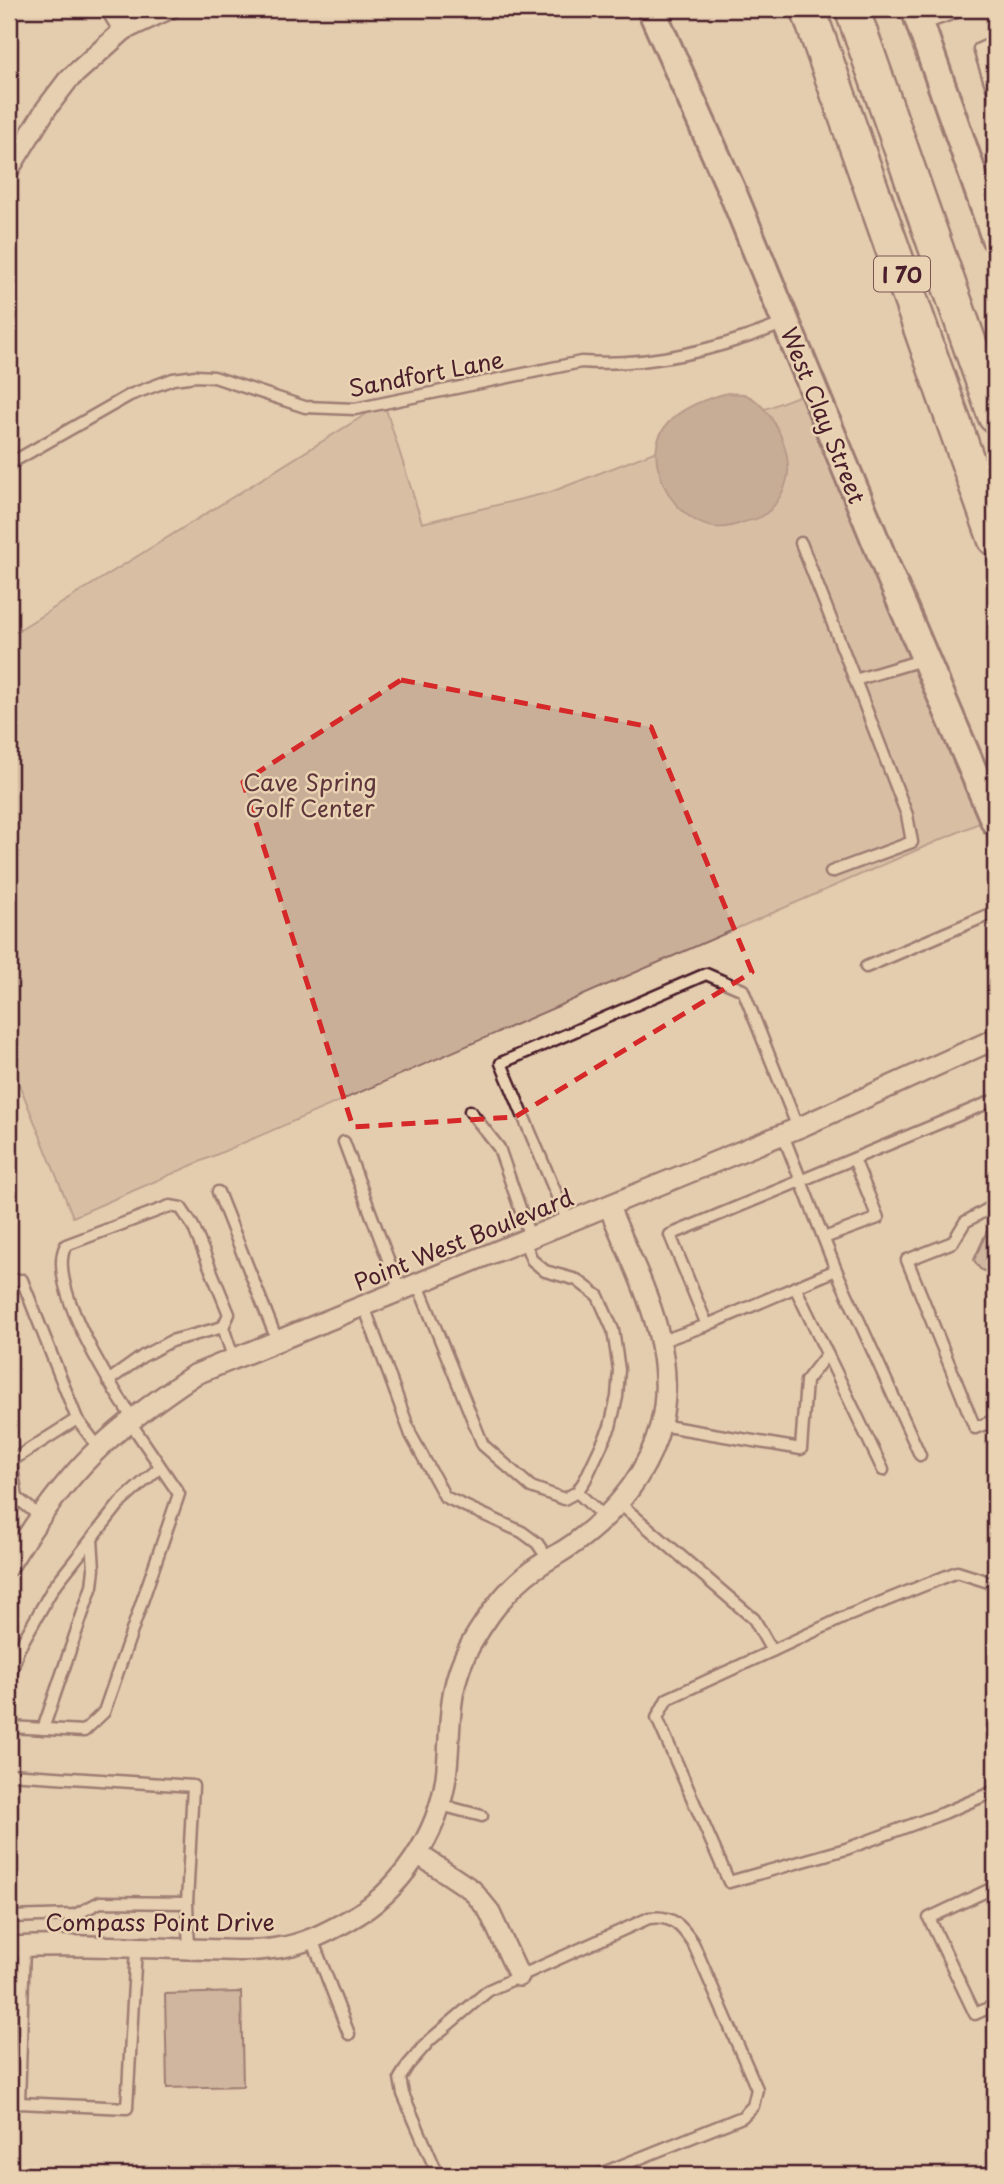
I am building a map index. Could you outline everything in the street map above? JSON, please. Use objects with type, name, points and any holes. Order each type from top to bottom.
[{"type":"highway","name":"I 70","points":[[808,9],[995,539]]},
{"type":"highway","name":"I 70","points":[[852,9],[995,416]]},
{"type":"street","points":[[111,9],[124,30]]},
{"type":"street","points":[[9,169],[46,109],[68,80],[124,30],[169,9]]},
{"type":"street","name":"West Clay Street","points":[[651,9],[732,191],[995,822]]},
{"type":"street","points":[[952,9],[917,15],[989,200],[995,237]]},
{"type":"street","name":"Point West Boulevard","points":[[9,1565],[41,1517],[99,1448],[131,1420],[194,1375],[609,1207],[790,1131],[995,1039]]},
{"type":"street","name":"Compass Point Drive","points":[[16,1947],[235,1951],[278,1948],[312,1939],[352,1919],[383,1895],[405,1873],[418,1854],[441,1805],[446,1776],[450,1705],[457,1676],[470,1646],[495,1609],[524,1577],[576,1542],[619,1503],[650,1455],[660,1425],[666,1374],[662,1341],[609,1207]]},
{"type":"street","points":[[418,1854],[472,1890],[489,1911],[519,1976]]},
{"type":"lane","points":[[995,42],[979,49],[995,97]]},
{"type":"lane","name":"Sandfort Lane","points":[[9,464],[130,395],[173,379],[214,377],[306,407],[355,409],[580,362],[615,364],[674,357],[738,341],[786,322]]},
{"type":"lane","points":[[801,543],[907,815],[912,842],[831,872]]},
{"type":"lane","points":[[855,680],[926,659]]},
{"type":"lane","points":[[866,967],[995,912]]},
{"type":"lane","points":[[569,1222],[501,1063],[706,974],[743,990],[790,1131],[801,1180],[836,1270],[920,1455]]},
{"type":"lane","points":[[707,1325],[670,1235],[995,1100]]},
{"type":"lane","points":[[344,1142],[409,1289],[483,1445],[531,1487],[564,1499],[577,1492],[610,1427],[619,1370],[613,1329],[598,1296],[577,1280],[545,1271],[532,1260],[499,1148],[470,1111]]},
{"type":"lane","points":[[824,1238],[878,1218],[853,1158]]},
{"type":"lane","points":[[218,1192],[277,1340]]},
{"type":"lane","points":[[995,1205],[965,1222],[953,1242],[907,1260],[975,1428],[995,1420]]},
{"type":"lane","points":[[9,1727],[84,1731],[104,1712],[179,1494],[97,1362],[66,1288],[60,1266],[61,1254],[66,1245],[170,1206],[181,1208],[193,1226],[229,1314],[223,1327],[233,1357]]},
{"type":"lane","points":[[662,1341],[707,1325],[836,1270]]},
{"type":"lane","points":[[9,1280],[22,1280],[77,1419],[99,1448]]},
{"type":"lane","points":[[795,1287],[883,1471]]},
{"type":"lane","points":[[364,1306],[411,1435],[445,1497],[522,1532],[537,1543],[548,1559]]},
{"type":"lane","points":[[108,1381],[143,1356],[171,1341],[223,1327]]},
{"type":"lane","points":[[660,1425],[801,1449],[806,1381],[827,1354]]},
{"type":"lane","points":[[41,1517],[18,1498],[10,1460],[77,1419]]},
{"type":"lane","points":[[9,1681],[18,1650],[53,1588],[120,1503],[160,1467]]},
{"type":"lane","points":[[577,1492],[605,1518]]},
{"type":"lane","points":[[619,1503],[754,1619],[772,1651]]},
{"type":"lane","points":[[43,1729],[92,1586],[92,1539]]},
{"type":"lane","points":[[995,1584],[957,1572],[847,1616],[667,1699],[657,1718],[729,1882],[846,1849],[995,1791]]},
{"type":"lane","points":[[9,1774],[192,1786],[187,1903],[189,1949]]},
{"type":"lane","points":[[441,1805],[482,1816]]},
{"type":"lane","points":[[995,1887],[929,1918],[975,2014],[995,2005]]},
{"type":"lane","points":[[9,1917],[75,1915],[100,1902],[187,1903]]},
{"type":"lane","points":[[438,2175],[403,2094],[400,2078],[408,2064],[430,2040],[489,1990],[649,1918],[663,1916],[682,1926],[693,1944],[757,2090],[753,2106],[742,2117],[598,2175]]},
{"type":"lane","points":[[312,1939],[349,2034]]},
{"type":"lane","points":[[16,1947],[19,2103],[127,2108],[136,1948]]},
{"type":"highlighted area","points":[[401,680],[651,727],[752,972],[515,1117],[353,1127],[243,782]]},
{"type":"green space","name":"Cave Spring Golf Center","points":[[819,388],[993,817],[73,1217],[9,1059],[9,636],[384,403],[422,523],[551,492]]},
{"type":"shaded area","points":[[728,393],[744,394],[761,405],[768,414],[784,444],[788,471],[782,492],[764,515],[736,525],[716,527],[697,521],[675,503],[662,480],[656,457],[663,429],[673,419],[698,403]]},
{"type":"building","points":[[995,1213],[995,1276],[980,1269],[974,1260]]},
{"type":"building","points":[[241,1992],[243,2086],[167,2088],[165,1994]]}]
